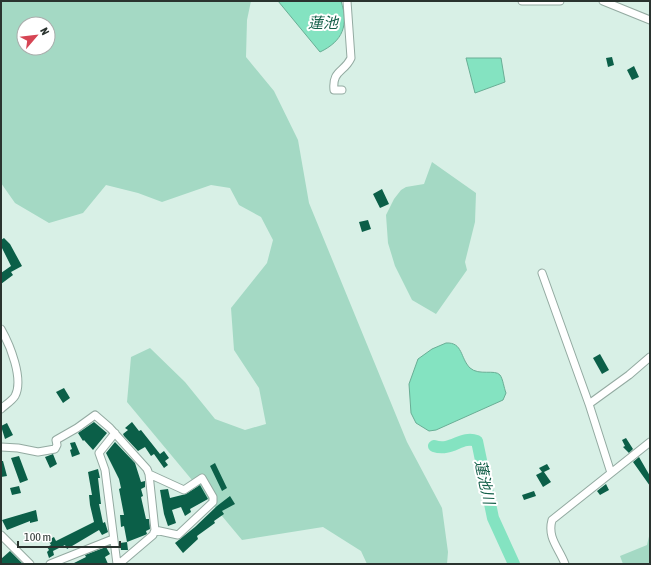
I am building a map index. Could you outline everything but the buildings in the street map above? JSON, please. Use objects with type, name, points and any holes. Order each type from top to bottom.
[{"type":"street","points":[[342,90],[334,90],[333,80],[351,58],[346,1]]},
{"type":"street","points":[[522,1],[560,1]]},
{"type":"street","points":[[602,1],[650,20]]},
{"type":"street","points":[[542,272],[589,404],[611,473]]},
{"type":"street","points":[[1,329],[18,373],[18,386],[15,396],[1,409]]},
{"type":"street","points":[[589,404],[650,357]]},
{"type":"street","points":[[1,447],[18,448],[38,452],[55,449],[57,445],[56,440],[77,428],[95,415],[115,433],[149,474],[184,490],[202,478],[213,497],[213,502],[178,536],[156,530]]},
{"type":"street","points":[[115,433],[99,453],[105,470],[113,539],[118,564],[154,534],[156,530],[149,474]]},
{"type":"street","points":[[565,564],[560,550],[551,537],[550,530],[552,520],[650,442]]},
{"type":"street","points":[[1,535],[30,564]]},
{"type":"street","points":[[50,564],[64,562],[113,539]]},
{"type":"shaded area","points":[[1,1],[251,1],[247,20],[246,57],[274,91],[298,140],[309,203],[407,442],[442,508],[448,552],[447,564],[367,564],[361,551],[323,527],[242,540],[127,402],[131,357],[150,348],[185,382],[215,419],[245,430],[266,424],[259,388],[234,350],[231,308],[267,263],[273,240],[261,217],[239,205],[230,188],[211,185],[162,202],[138,193],[106,185],[83,213],[49,223],[15,203],[1,183]]},
{"type":"shaded area","points":[[432,162],[476,193],[475,222],[465,262],[467,270],[436,314],[412,300],[395,266],[388,243],[386,215],[394,199],[401,190],[406,187],[424,184]]},
{"type":"shaded area","points":[[650,532],[650,564],[623,564],[620,556],[647,545]]},
{"type":"water","name":"蓮池","points":[[278,1],[341,1],[344,25],[339,37],[328,48],[320,52]]},
{"type":"water","points":[[466,58],[501,58],[505,82],[475,93]]},
{"type":"water","points":[[446,343],[456,345],[470,368],[478,372],[498,373],[502,379],[506,393],[503,400],[436,430],[429,431],[416,423],[411,413],[409,384],[418,359],[432,349]]},
{"type":"waterway","name":"蓮池川","points":[[434,446],[446,447],[466,440],[477,441],[493,518],[514,564]]}]
